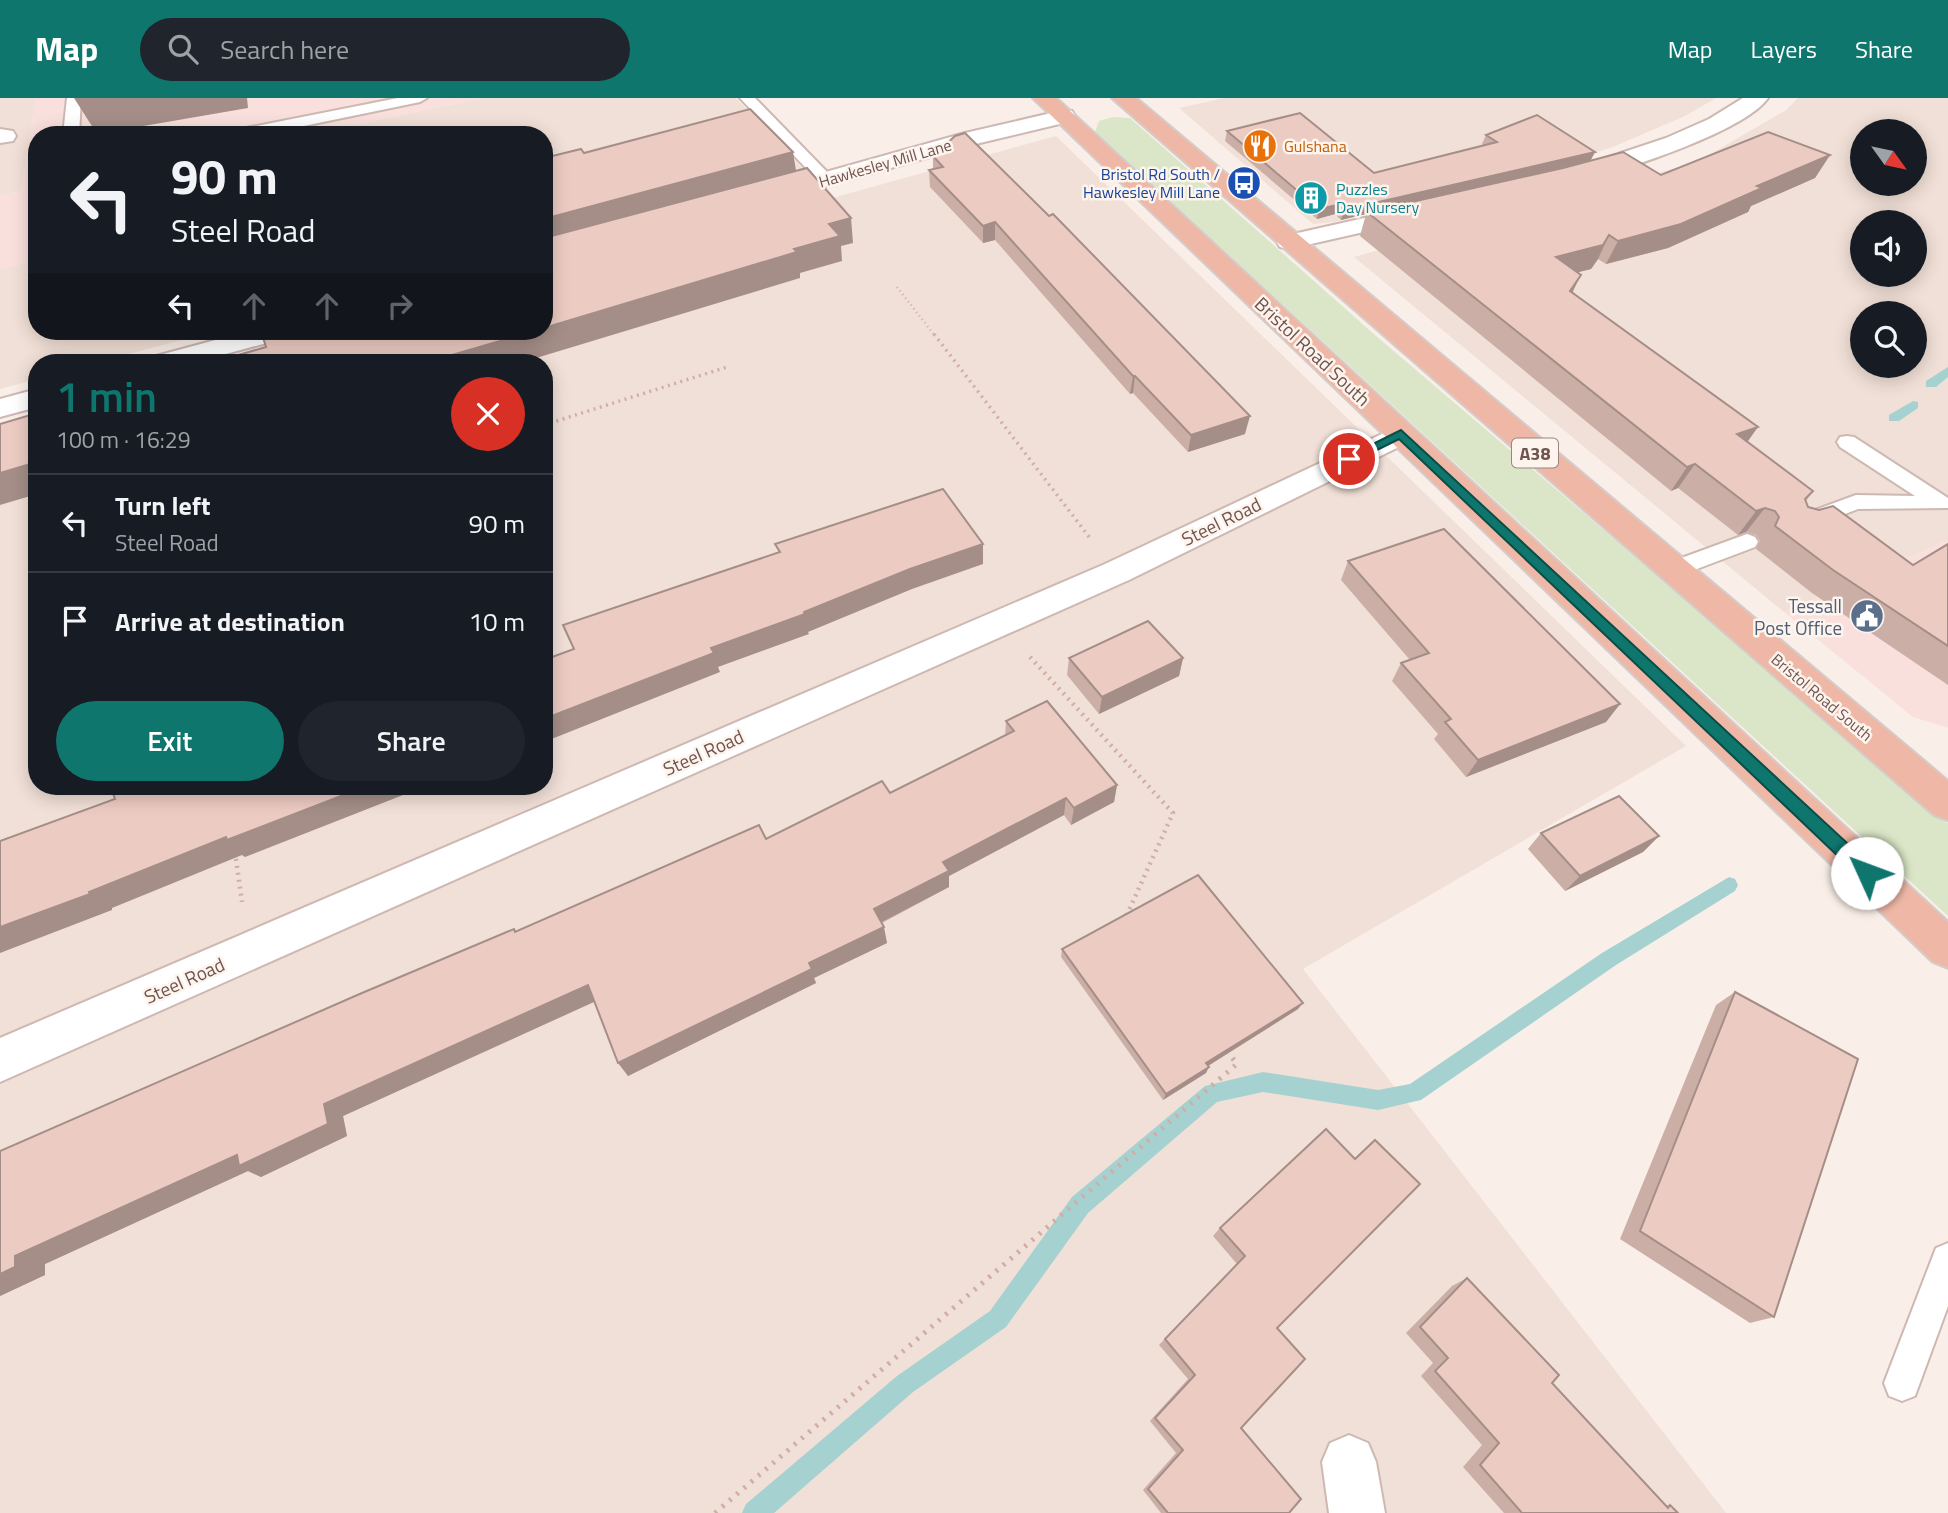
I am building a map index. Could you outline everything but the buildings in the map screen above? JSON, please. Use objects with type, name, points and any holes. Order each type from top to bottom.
[{"type":"highway","name":"Bristol Road South","points":[[1091,104],[1289,242],[1948,804]]},
{"type":"highway","name":"Bristol Road South","points":[[1091,104],[1401,434],[1948,949]]},
{"type":"street","points":[[1566,178],[1649,154],[1717,122],[1757,98]]},
{"type":"street","name":"Hawkesley Mill Lane","points":[[745,201],[1091,104]]},
{"type":"street","points":[[1289,242],[1432,210]]},
{"type":"street","points":[[195,354],[246,340]]},
{"type":"street","points":[[0,408],[28,400]]},
{"type":"street","name":"Steel Road","points":[[0,1060],[1117,572],[1401,434]]},
{"type":"lane","points":[[72,126],[74,98]]},
{"type":"lane","points":[[273,126],[363,104],[420,98]]},
{"type":"lane","points":[[747,98],[825,179]]},
{"type":"lane","points":[[1799,524],[1856,502],[1941,503],[1847,442]]},
{"type":"lane","points":[[1673,570],[1748,542]]},
{"type":"lane","points":[[1902,1383],[1948,1260]]},
{"type":"path","points":[[897,286],[1117,572]]},
{"type":"path","points":[[553,422],[727,367]]},
{"type":"path","points":[[715,1513],[1237,1064],[1125,919],[1173,813],[999,623]]},
{"type":"path","points":[[233,841],[248,951]]},
{"type":"shaded area","points":[[0,98],[36,98],[31,126],[28,126],[28,148],[21,191],[0,196]]},
{"type":"shaded area","points":[[36,98],[482,98],[347,126],[31,126]]},
{"type":"shaded area","points":[[482,98],[736,98],[804,170],[553,239],[553,126],[347,126]]},
{"type":"shaded area","points":[[1224,98],[1716,98],[1685,116],[1613,147],[1533,171],[1334,222],[1313,224],[1179,108]]},
{"type":"shaded area","points":[[1798,98],[1948,98],[1948,540],[1784,612],[1354,257],[1697,162],[1786,110]]},
{"type":"shaded area","points":[[1056,136],[1686,746],[1303,969],[1726,1513],[0,1513],[0,430],[28,422],[28,795],[553,795],[553,354],[320,354],[456,340],[553,340],[553,276]]},
{"type":"shaded area","points":[[28,148],[28,262],[0,269],[0,196],[21,191]]},
{"type":"shaded area","points":[[28,262],[28,340],[181,340],[129,354],[28,354],[28,381],[0,389],[0,269]]},
{"type":"shaded area","points":[[1948,540],[1948,728],[1913,717],[1784,612]]},
{"type":"green space","points":[[1113,117],[1130,118],[1376,336],[1948,823],[1948,916],[1095,132],[1099,121]]},
{"type":"waterway","points":[[1931,384],[1948,371]]},
{"type":"waterway","points":[[1894,418],[1913,405]]},
{"type":"waterway","points":[[755,1513],[905,1384],[998,1319],[1080,1205],[1212,1093],[1263,1082],[1378,1100],[1414,1093],[1609,959],[1729,885]]},
{"type":"place","name":"Gulshana","points":[[1260,146]]},
{"type":"place","name":"Bristol Rd South / Hawkesley Mill Lane","points":[[1244,183]]},
{"type":"place","name":"Puzzles Day Nursery","points":[[1311,198]]},
{"type":"place","name":"Tessall Post Office","points":[[1867,616]]},
{"type":"route","points":[[1349,459],[1401,434],[1867,873]]}]
